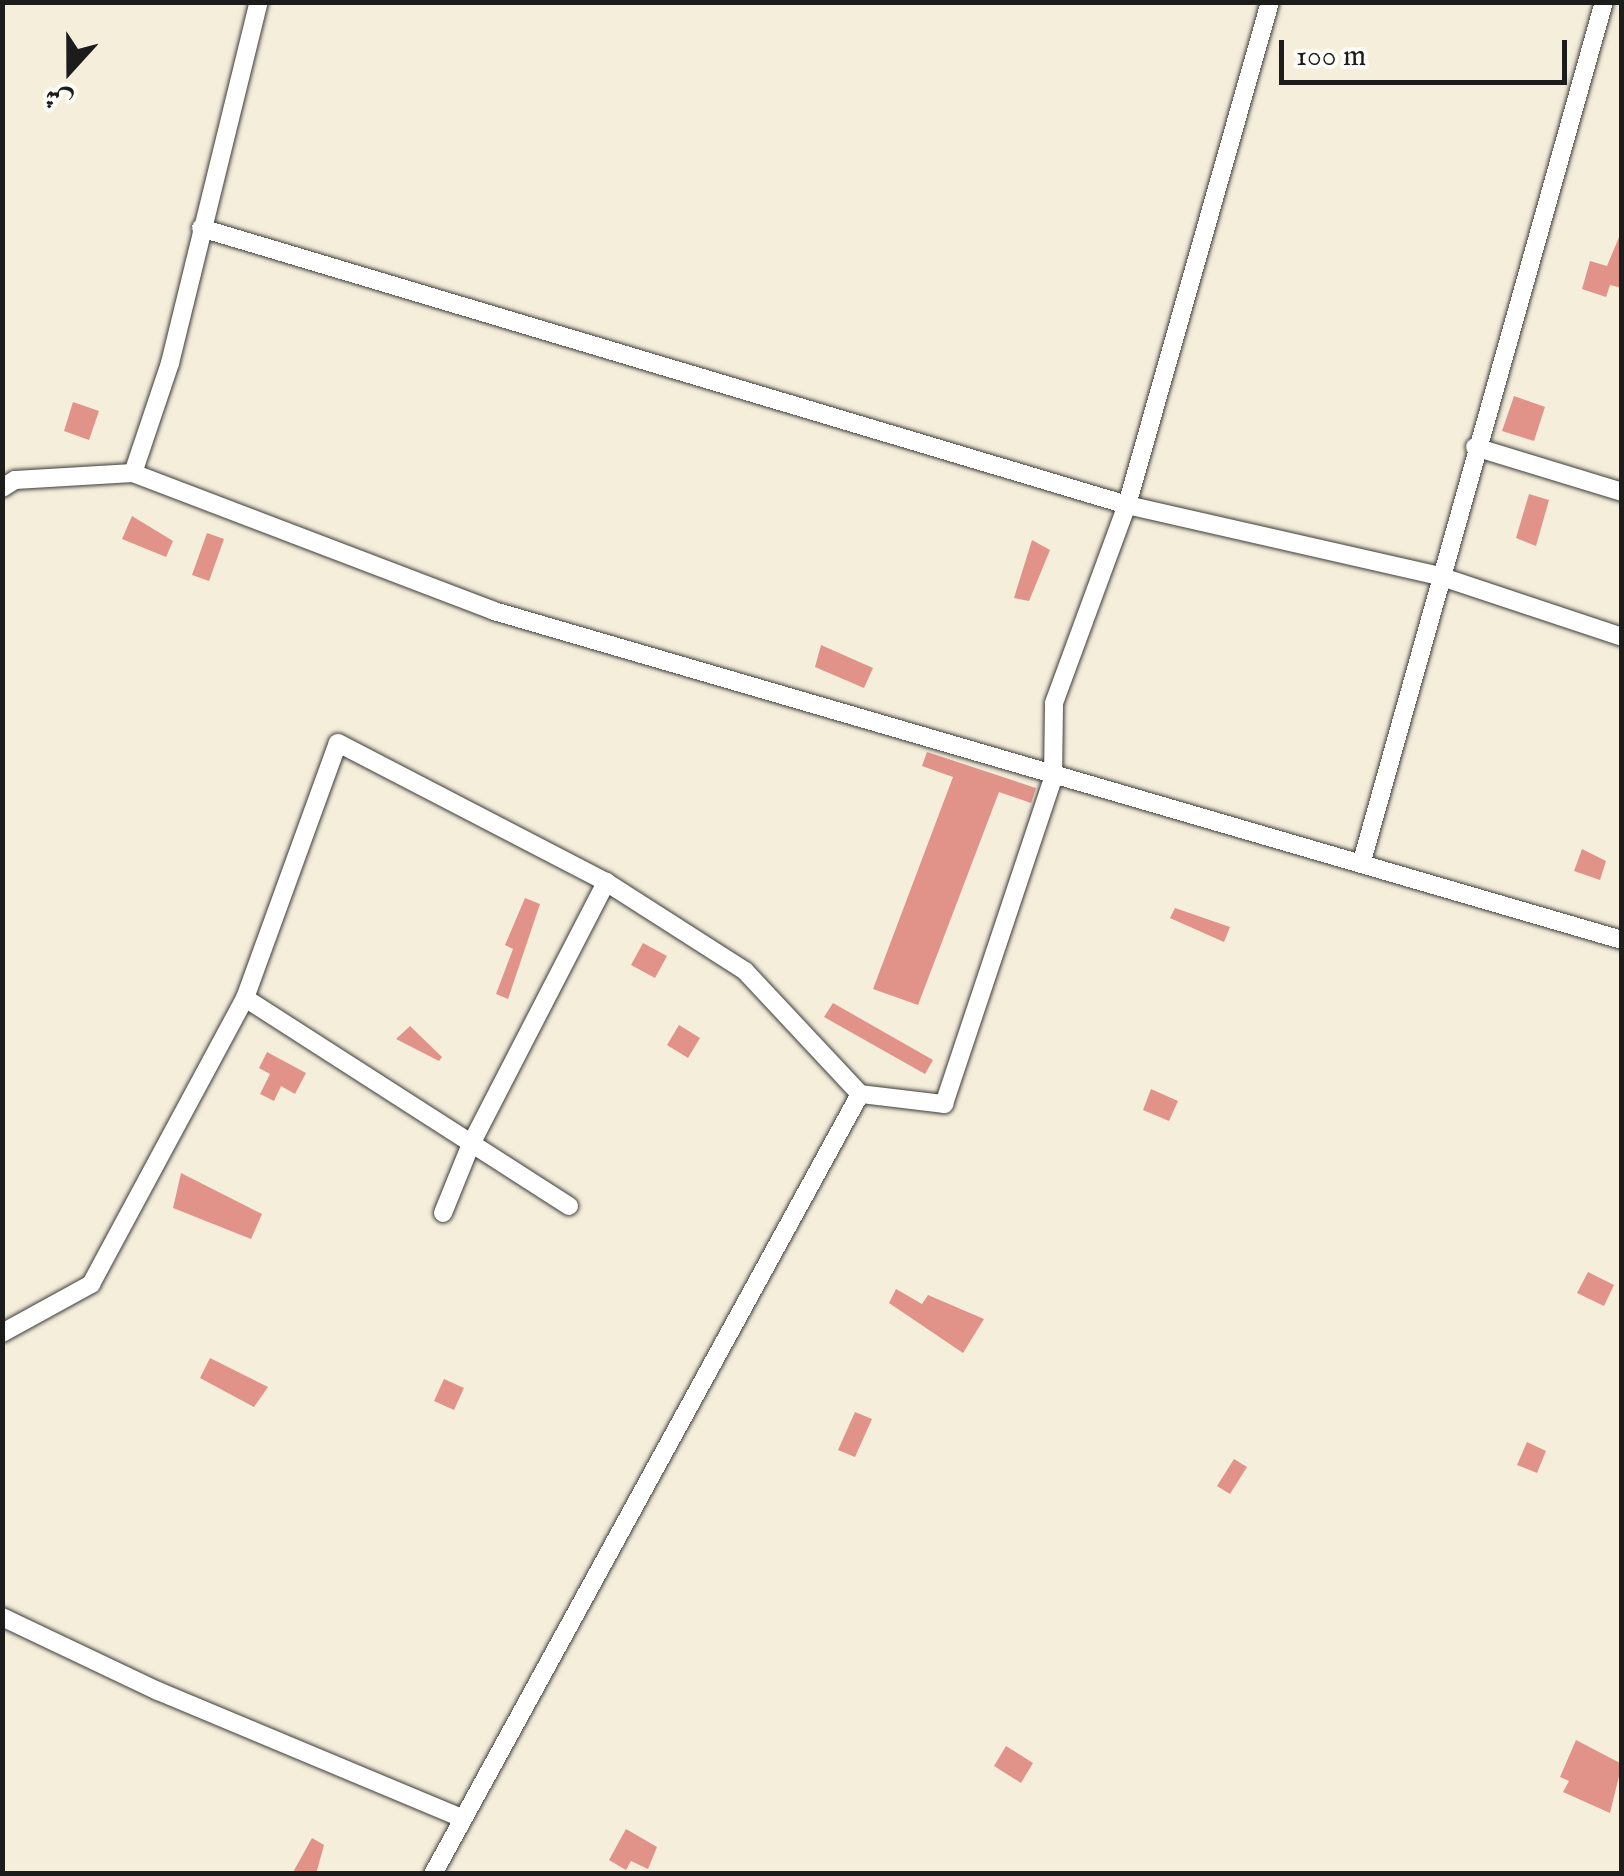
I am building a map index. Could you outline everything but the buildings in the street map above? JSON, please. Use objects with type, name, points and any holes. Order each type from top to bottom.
[{"type":"street","points":[[132,473],[170,363],[259,2]]},
{"type":"street","points":[[2,1333],[90,1284],[245,998],[338,743],[606,882],[745,971],[860,1094],[944,1104],[1053,778],[1054,703],[1127,505],[1270,2]]},
{"type":"street","points":[[1362,860],[1438,576],[1604,2]]},
{"type":"street","points":[[201,228],[1127,505],[1438,576],[1622,637]]},
{"type":"street","points":[[1475,447],[1622,492]]},
{"type":"street","points":[[2,488],[16,480],[132,473],[494,610],[1053,778],[1362,860],[1622,940]]},
{"type":"street","points":[[443,1212],[472,1144],[606,882]]},
{"type":"street","points":[[245,998],[569,1206]]},
{"type":"street","points":[[433,1874],[459,1816],[860,1094]]},
{"type":"street","points":[[2,1617],[158,1691],[459,1816]]}]
